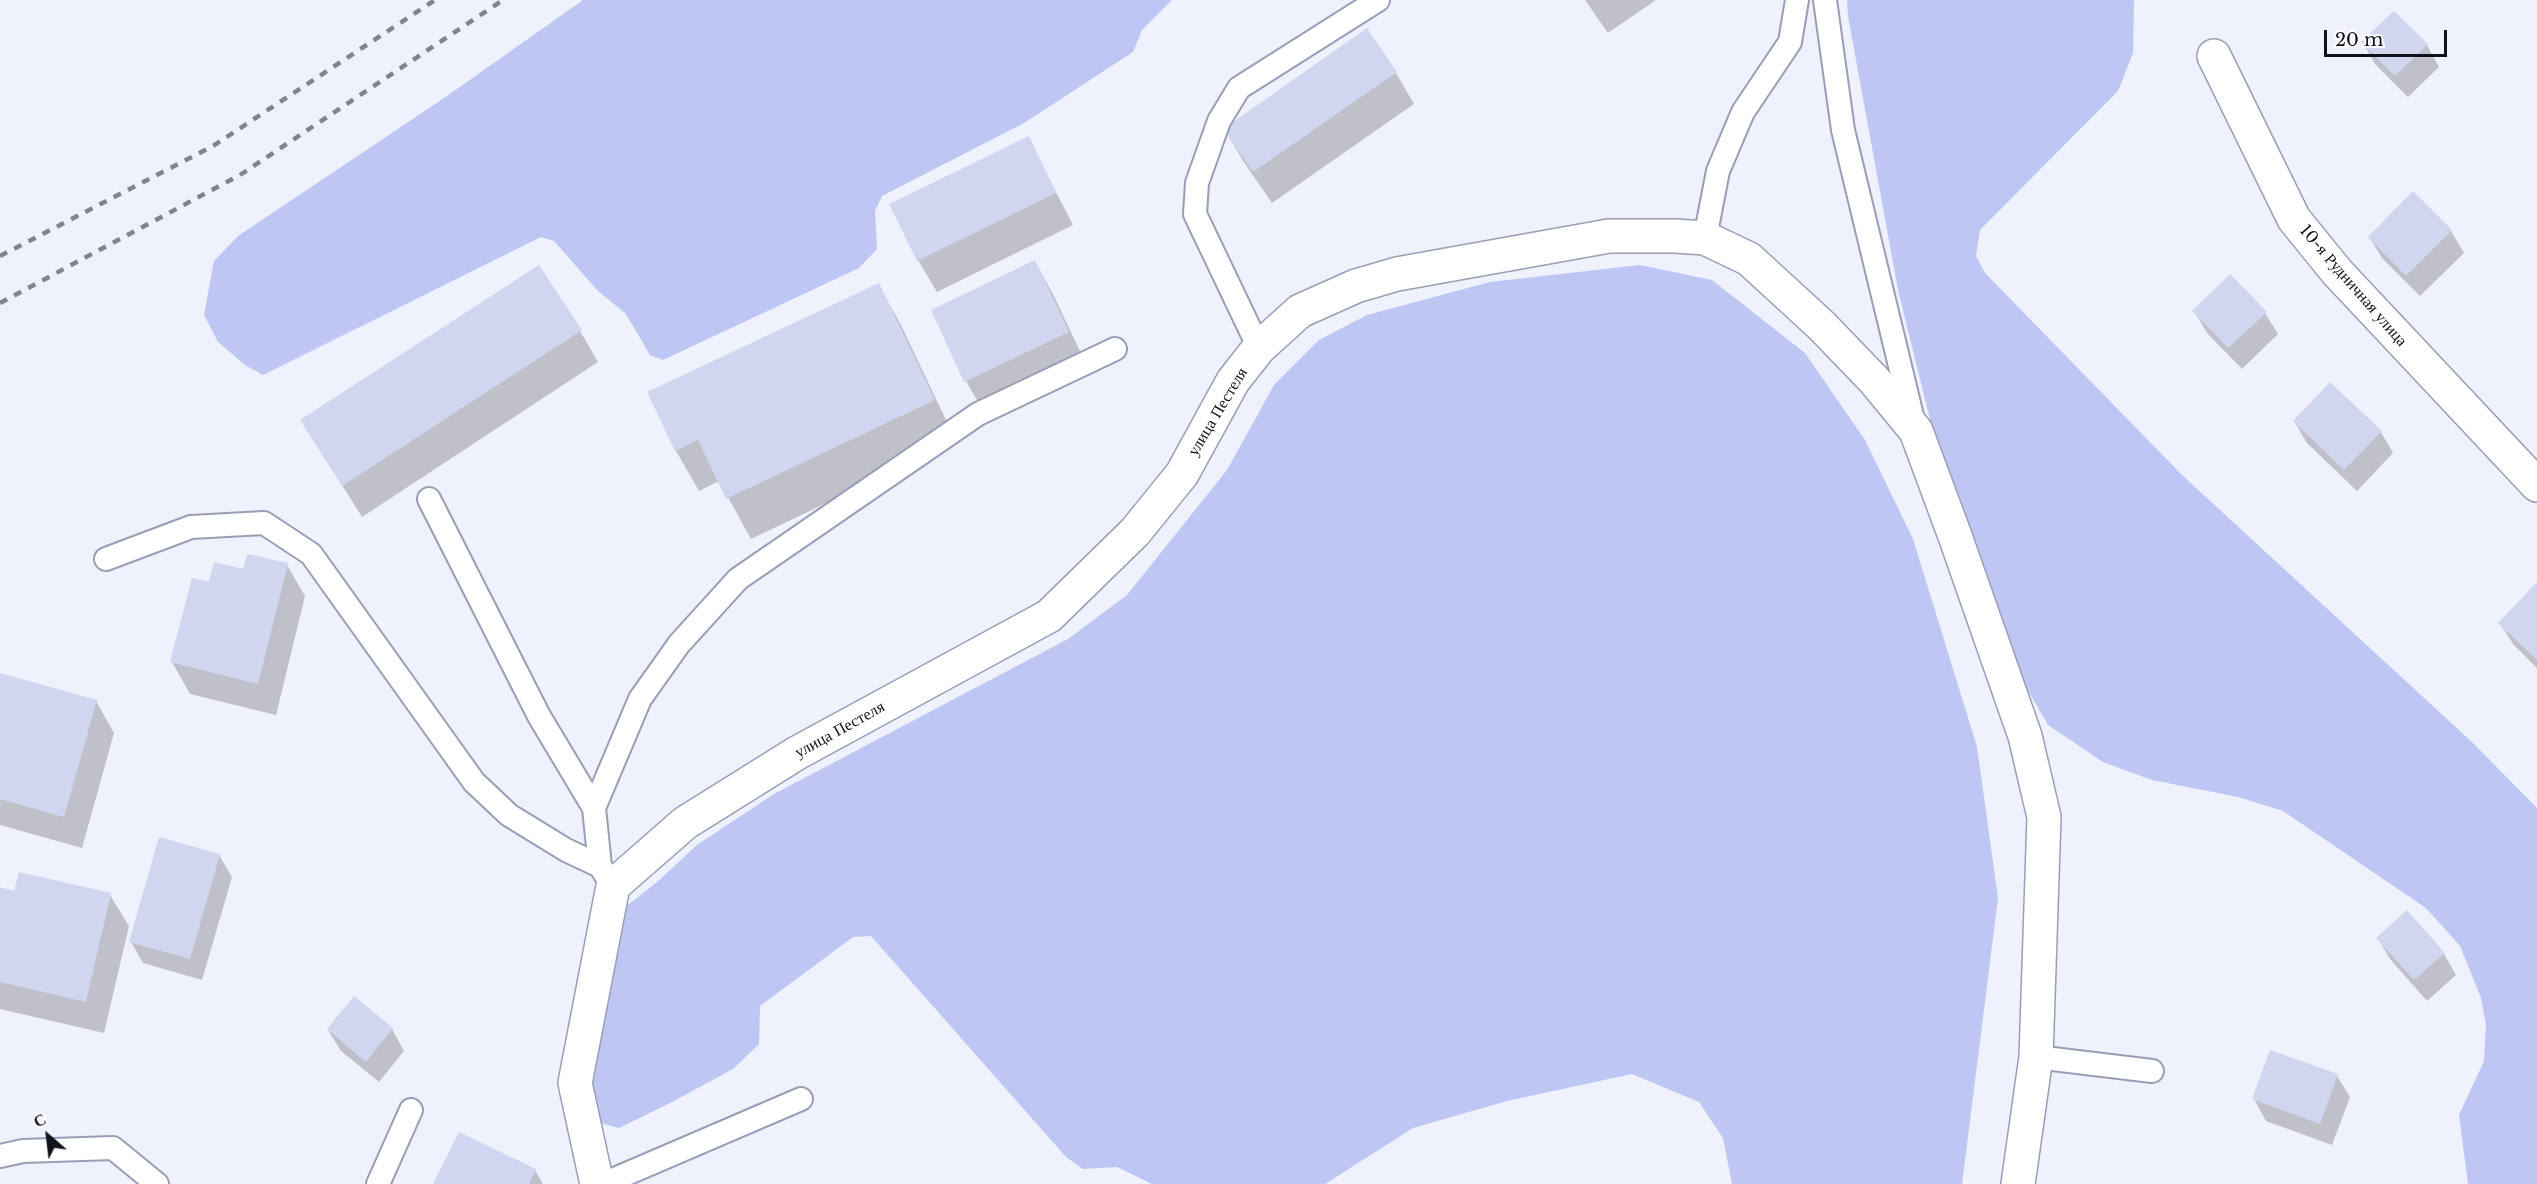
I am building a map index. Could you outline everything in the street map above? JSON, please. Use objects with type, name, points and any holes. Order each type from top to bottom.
[{"type":"street","name":"10-я Рудничная улица","points":[[2214,56],[2294,219],[2337,272],[2537,485]]},
{"type":"street","name":"улица Пестеля","points":[[607,876],[685,823],[797,753],[1049,616],[1135,532],[1182,474],[1233,381],[1259,348],[1300,311],[1356,286],[1397,274],[1609,236],[1705,238]]},
{"type":"street","points":[[1705,238],[1749,259],[1757,266],[1822,326],[1866,372],[1916,431],[2025,736],[2044,817],[2036,1057],[2018,1184]]},
{"type":"street","points":[[597,1184],[575,1083],[607,876]]},
{"type":"lane","points":[[1259,348],[1195,214],[1197,183],[1220,121],[1239,88],[1378,0]]},
{"type":"lane","points":[[1705,238],[1718,171],[1743,112],[1790,42],[1797,0]]},
{"type":"lane","points":[[1825,0],[1843,130],[1916,431]]},
{"type":"lane","points":[[594,808],[640,699],[680,644],[738,579],[978,414],[1115,349]]},
{"type":"lane","points":[[429,499],[539,716],[594,808],[607,876]]},
{"type":"lane","points":[[106,559],[191,527],[264,523],[311,554],[474,782],[509,815],[607,876]]},
{"type":"lane","points":[[2036,1057],[2152,1071]]},
{"type":"lane","points":[[603,1184],[801,1099]]},
{"type":"lane","points":[[378,1184],[411,1110]]},
{"type":"lane","points":[[0,1156],[23,1151],[113,1148],[157,1184]]},
{"type":"shaded area","points":[[583,0],[1172,0],[1142,30],[1133,52],[1024,123],[882,196],[875,211],[877,249],[859,268],[663,360],[650,355],[626,314],[598,291],[554,241],[541,237],[263,375],[245,365],[218,342],[204,315],[214,261],[238,236],[447,96]]},
{"type":"shaded area","points":[[1847,0],[2134,0],[2133,53],[2118,91],[1980,230],[1976,256],[1985,273],[2182,475],[2473,743],[2537,808],[2537,1184],[2468,1184],[2459,1115],[2484,1061],[2486,1025],[2481,998],[2460,946],[2426,908],[2283,811],[2238,797],[2152,780],[2103,762],[2048,725],[2023,682],[1937,448],[1898,290]]},
{"type":"shaded area","points":[[1640,265],[1712,280],[1805,353],[1865,440],[1913,539],[1977,747],[1998,898],[1962,1184],[1732,1184],[1723,1138],[1699,1102],[1632,1074],[1507,1101],[1413,1128],[1325,1184],[1152,1184],[1117,1167],[1083,1169],[1066,1157],[871,936],[853,937],[760,1006],[759,1044],[733,1069],[619,1128],[589,1120],[580,1083],[620,911],[656,883],[697,845],[774,794],[1068,639],[1127,595],[1227,470],[1274,385],[1319,340],[1367,315],[1490,282]]},
{"type":"building","points":[[2394,11],[2428,44],[2395,76],[2361,42]]},
{"type":"building","points":[[1367,28],[1397,72],[1253,172],[1223,129]]},
{"type":"building","points":[[1029,136],[1056,193],[917,261],[889,204]]},
{"type":"building","points":[[2413,191],[2452,230],[2406,276],[2368,237]]},
{"type":"building","points":[[1035,260],[1069,332],[964,382],[931,310]]},
{"type":"building","points":[[539,265],[582,330],[342,486],[300,420]]},
{"type":"building","points":[[2230,274],[2267,312],[2228,348],[2192,311]]},
{"type":"building","points":[[879,283],[935,400],[726,499],[698,440],[675,451],[647,392]]},
{"type":"building","points":[[2330,382],[2382,431],[2344,470],[2293,421]]},
{"type":"building","points":[[247,554],[288,563],[258,684],[170,662],[192,578],[209,582],[214,562],[243,569]]},
{"type":"building","points":[[2537,582],[2537,660],[2498,623]]},
{"type":"building","points":[[0,673],[97,700],[64,817],[0,799]]},
{"type":"building","points":[[159,837],[220,854],[190,959],[129,942]]},
{"type":"building","points":[[19,872],[111,893],[86,1002],[0,982],[0,887],[14,891]]},
{"type":"building","points":[[2407,910],[2445,953],[2414,980],[2376,938]]},
{"type":"building","points":[[354,996],[393,1028],[366,1062],[327,1029]]},
{"type":"building","points":[[2270,1050],[2338,1074],[2320,1124],[2252,1099]]},
{"type":"building","points":[[459,1132],[536,1169],[529,1184],[433,1184]]},
{"type":"railway","points":[[0,256],[213,146],[435,0]]},
{"type":"railway","points":[[0,303],[240,175],[503,0]]}]
